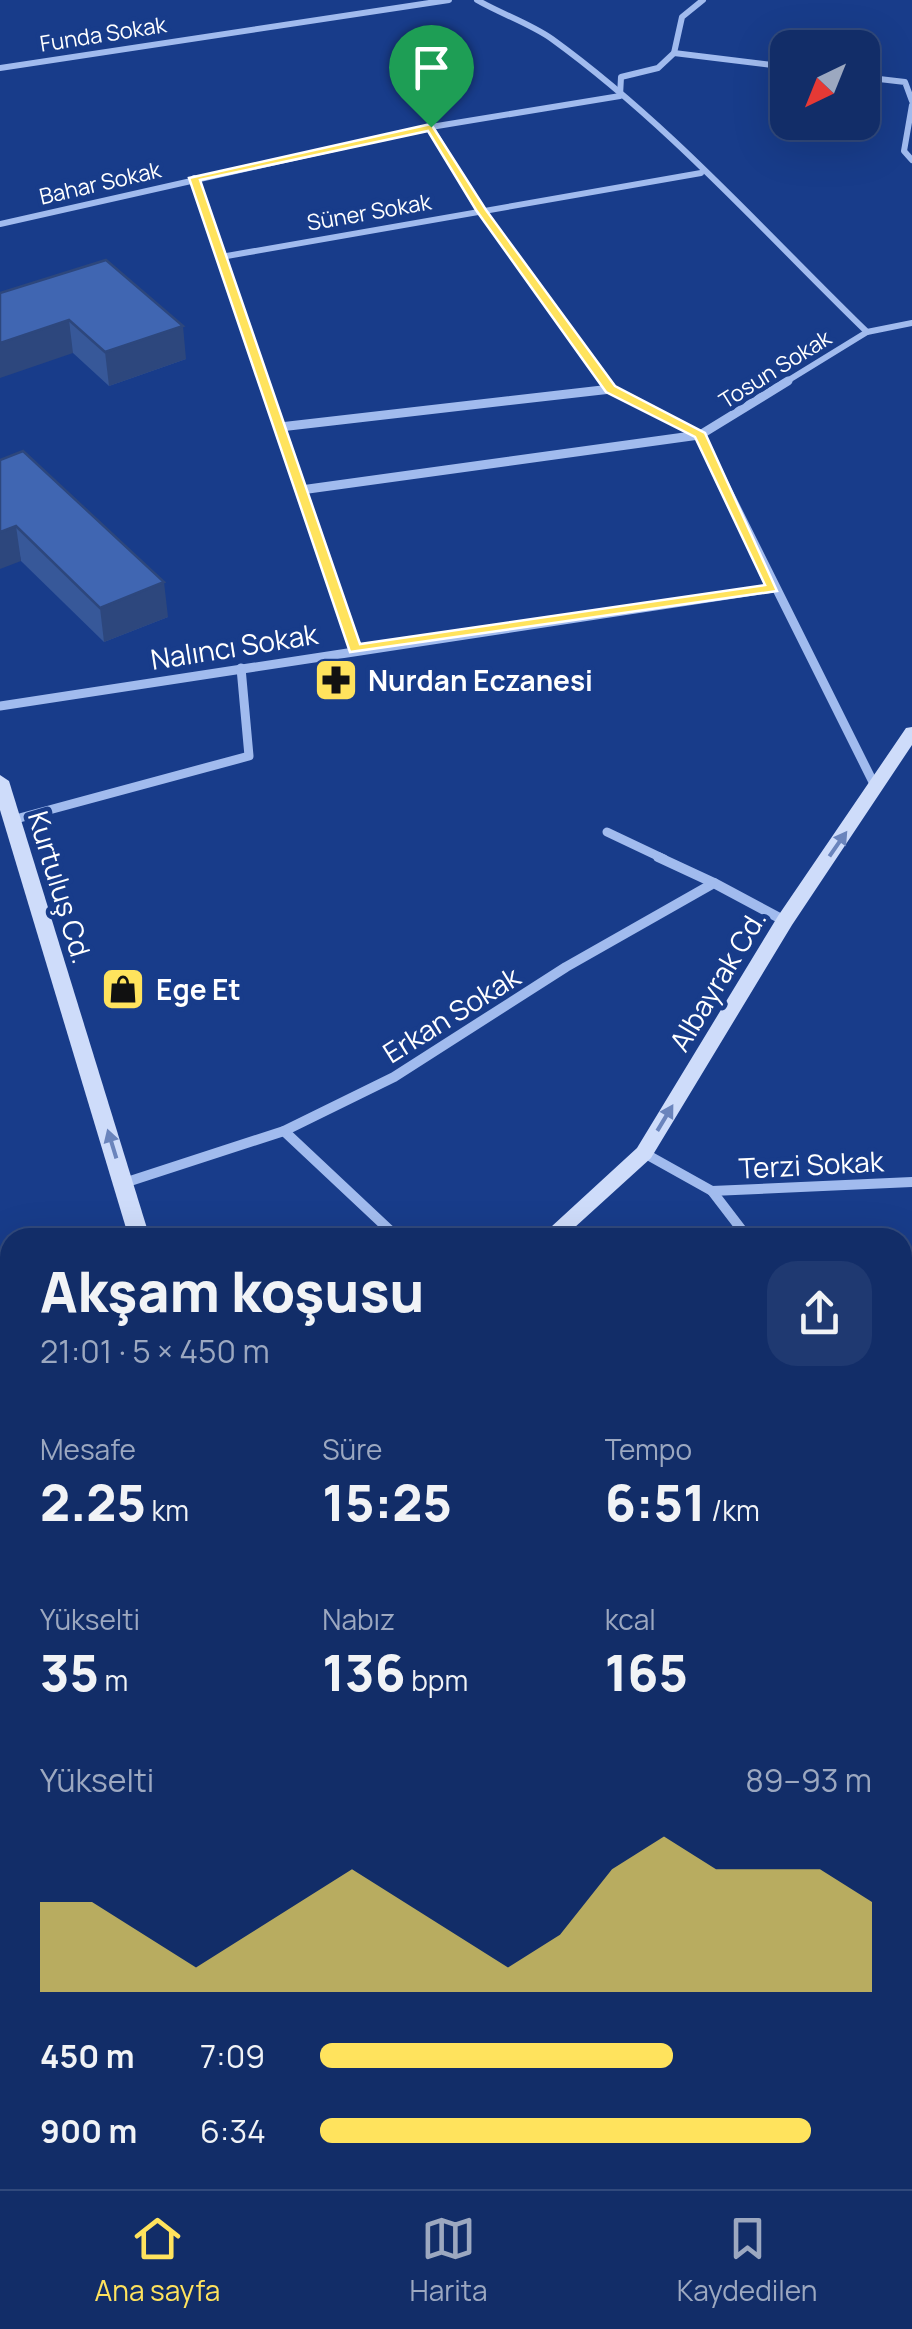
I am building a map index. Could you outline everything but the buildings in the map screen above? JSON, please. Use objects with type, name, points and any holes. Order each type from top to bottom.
[{"type":"street","name":"Funda Sokak","points":[[0,68],[448,0]]},
{"type":"street","name":"Tosun Sokak","points":[[477,0],[548,36],[620,96],[867,332],[700,435],[876,789]]},
{"type":"street","points":[[620,96],[622,77],[658,68],[674,53],[682,17],[704,0]]},
{"type":"street","points":[[674,53],[770,65]]},
{"type":"street","points":[[880,79],[905,82],[912,103],[904,152],[912,160]]},
{"type":"street","name":"Bahar Sokak","points":[[0,224],[431,127],[620,96]]},
{"type":"street","points":[[431,127],[482,210],[610,389],[700,435]]},
{"type":"street","name":"Süner Sokak","points":[[221,257],[701,172]]},
{"type":"street","points":[[194,178],[355,649]]},
{"type":"street","points":[[867,332],[912,323]]},
{"type":"street","points":[[280,427],[610,389]]},
{"type":"street","points":[[301,490],[700,435]]},
{"type":"street","name":"Nalıncı Sokak","points":[[0,706],[773,588]]},
{"type":"street","points":[[12,820],[249,756],[241,668]]},
{"type":"street","name":"Albayrak Cd.","points":[[559,1228],[644,1153],[785,921],[912,732]]},
{"type":"street","name":"Kurtuluş Cd.","points":[[0,782],[137,1228]]},
{"type":"street","points":[[607,832],[785,921]]},
{"type":"street","name":"Erkan Sokak","points":[[124,1183],[284,1132],[394,1077],[566,967],[714,883]]},
{"type":"street","points":[[284,1132],[387,1228]]},
{"type":"street","points":[[644,1153],[712,1190],[740,1228]]},
{"type":"street","name":"Terzi Sokak","points":[[712,1190],[912,1182]]},
{"type":"place","name":"Nurdan Eczanesi","points":[[336,680]]},
{"type":"place","name":"Ege Et","points":[[123,989]]},
{"type":"route","points":[[431,127],[482,210],[610,389],[700,435],[773,588],[355,649],[194,178],[431,127]]}]
